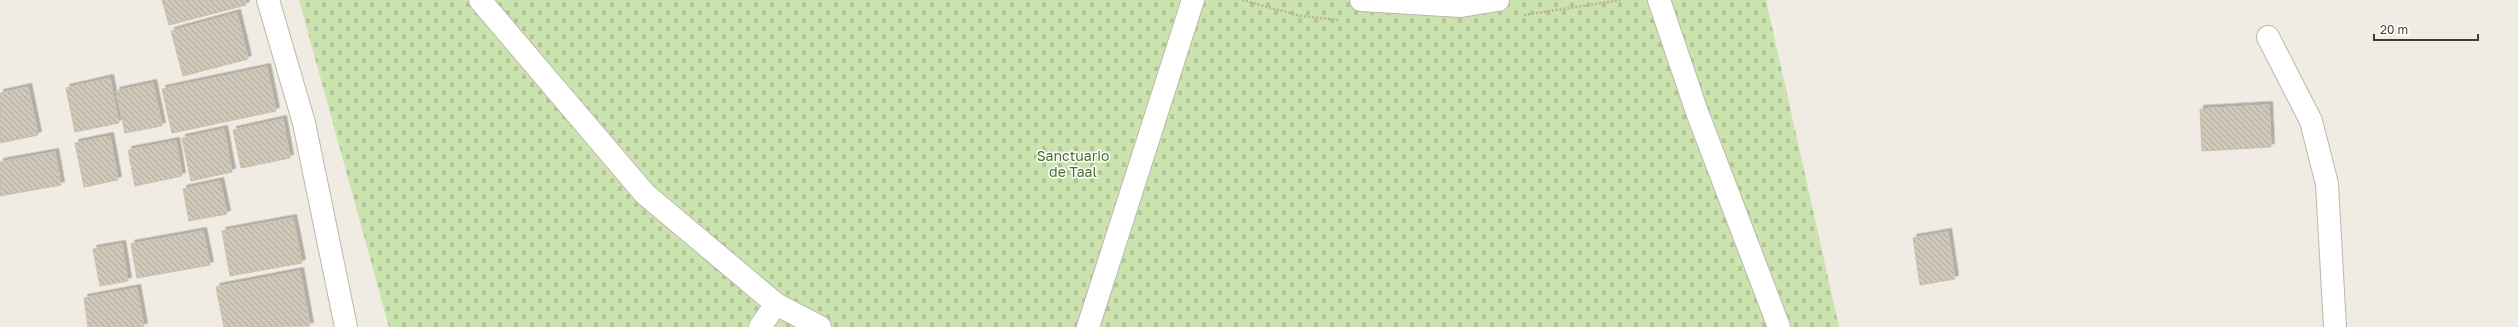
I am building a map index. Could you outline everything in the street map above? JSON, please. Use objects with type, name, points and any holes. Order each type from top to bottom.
[{"type":"street","points":[[268,0],[304,123],[346,327]]},
{"type":"street","points":[[480,0],[646,194],[776,304],[820,327]]},
{"type":"street","points":[[1088,327],[1193,0]]},
{"type":"street","points":[[1361,0],[1461,6],[1498,0]]},
{"type":"street","points":[[1659,0],[1697,112],[1779,327]]},
{"type":"street","points":[[2268,37],[2311,121],[2327,184],[2334,327]]},
{"type":"street","points":[[760,327],[776,304]]},
{"type":"green space","name":"Sanctuario de Taal","points":[[299,0],[1766,0],[1839,327],[389,327]]},
{"type":"building","points":[[162,0],[245,0],[246,5],[169,25]]},
{"type":"building","points":[[237,13],[248,59],[183,76],[171,31]]},
{"type":"building","points":[[267,67],[276,111],[172,133],[162,89]]},
{"type":"building","points":[[110,78],[119,123],[75,132],[66,88]]},
{"type":"building","points":[[153,83],[162,126],[125,133],[116,91]]},
{"type":"building","points":[[28,87],[38,135],[0,143],[0,93]]},
{"type":"building","points":[[2269,105],[2271,147],[2202,151],[2200,109]]},
{"type":"building","points":[[283,119],[290,158],[241,168],[233,130]]},
{"type":"building","points":[[224,129],[232,172],[191,181],[182,138]]},
{"type":"building","points":[[110,136],[118,180],[84,187],[75,143]]},
{"type":"building","points":[[176,141],[182,176],[135,186],[128,150]]},
{"type":"building","points":[[55,152],[61,185],[0,196],[0,162]]},
{"type":"building","points":[[220,181],[227,214],[189,221],[183,189]]},
{"type":"building","points":[[293,218],[302,263],[230,276],[222,231]]},
{"type":"building","points":[[203,231],[210,265],[137,278],[131,244]]},
{"type":"building","points":[[1948,232],[1955,279],[1920,285],[1913,238]]},
{"type":"building","points":[[122,244],[128,281],[100,286],[93,249]]},
{"type":"building","points":[[300,271],[310,326],[224,327],[216,287]]},
{"type":"building","points":[[137,288],[144,327],[88,327],[84,298]]}]
